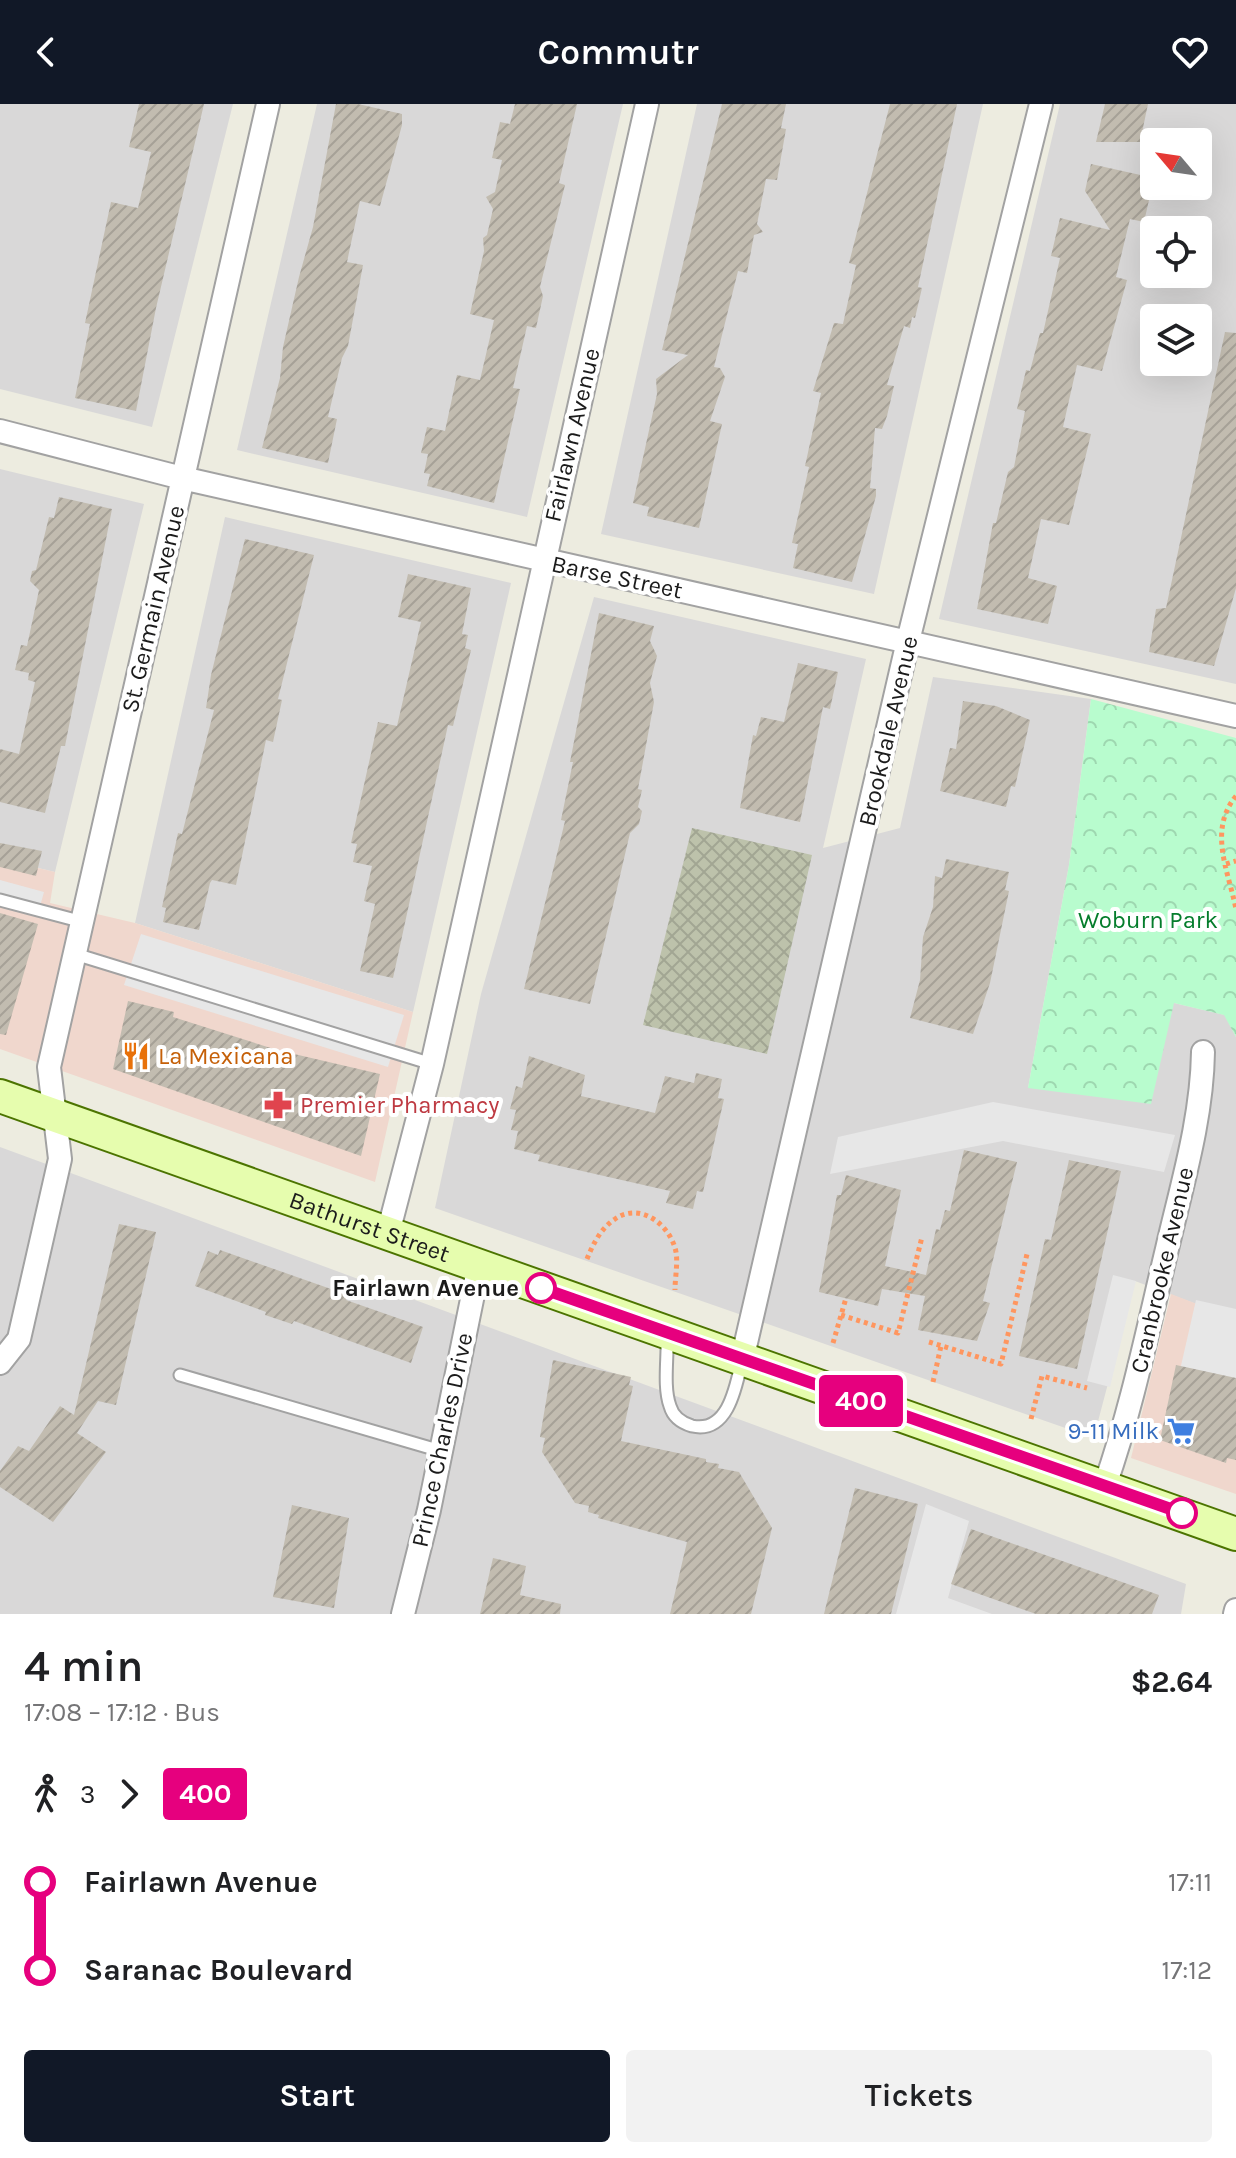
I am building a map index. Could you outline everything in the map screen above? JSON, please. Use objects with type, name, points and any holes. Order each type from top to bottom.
[{"type":"main road","name":"Bathurst Street","points":[[0,1096],[742,1360],[1105,1485],[1236,1534]]},
{"type":"street","name":"St. Germain Avenue","points":[[0,1363],[19,1339],[57,1174],[60,1159],[49,1067],[268,104]]},
{"type":"street","name":"Fairlawn Avenue","points":[[388,1233],[432,1064],[647,104]]},
{"type":"street","name":"Brookdale Avenue","points":[[742,1360],[908,641],[1041,104]]},
{"type":"street","name":"Barse Street","points":[[0,431],[182,478],[1236,716]]},
{"type":"street","name":"Cranbrooke Avenue","points":[[1105,1485],[1127,1420],[1186,1168],[1203,1091],[1203,1052]]},
{"type":"street","name":"Prince Charles Drive","points":[[403,1614],[441,1451],[479,1265]]},
{"type":"lane","points":[[0,900],[83,922]]},
{"type":"lane","points":[[75,954],[432,1064]]},
{"type":"lane","points":[[667,1333],[669,1405],[678,1419],[687,1424],[704,1428],[719,1422],[734,1394],[742,1360]]},
{"type":"lane","points":[[180,1375],[441,1451]]},
{"type":"path","points":[[1236,796],[1225,811],[1219,837],[1236,909]]},
{"type":"path","points":[[1226,864],[1236,861]]},
{"type":"path","points":[[587,1259],[596,1239],[617,1217],[643,1213],[665,1225],[676,1252],[675,1290]]},
{"type":"path","points":[[841,1315],[898,1333],[922,1237]]},
{"type":"path","points":[[929,1342],[1001,1364],[1027,1254]]},
{"type":"path","points":[[833,1343],[846,1298]]},
{"type":"path","points":[[933,1382],[941,1346]]},
{"type":"path","points":[[1031,1419],[1042,1376],[1087,1388]]},
{"type":"shaded area","points":[[0,104],[233,104],[152,427],[0,389]]},
{"type":"shaded area","points":[[317,104],[623,104],[527,517],[237,450]]},
{"type":"shaded area","points":[[697,104],[983,104],[874,594],[601,534]]},
{"type":"shaded area","points":[[1060,104],[1236,104],[1236,684],[939,619]]},
{"type":"shaded area","points":[[0,469],[144,504],[55,872],[0,859]]},
{"type":"shaded area","points":[[225,517],[511,583],[413,1012],[135,923]]},
{"type":"shaded area","points":[[594,597],[866,659],[823,848],[900,828],[933,677],[1091,699],[1069,865],[1028,1088],[1174,1003],[1225,1015],[1236,1037],[1236,1319],[1135,1281],[1096,1429],[1074,1431],[435,1208],[481,994]]},
{"type":"shaded area","points":[[692,828],[812,855],[767,1054],[643,1025]]},
{"type":"shaded area","points":[[0,859],[55,872],[50,903],[135,923],[413,1012],[375,1182],[0,1049]]},
{"type":"shaded area","points":[[0,880],[44,892],[37,917],[0,907]]},
{"type":"shaded area","points":[[141,934],[404,1015],[388,1067],[124,985]]},
{"type":"shaded area","points":[[993,1102],[1175,1135],[1164,1172],[1003,1141],[830,1174],[838,1137]]},
{"type":"shaded area","points":[[0,1147],[1186,1584],[1181,1614],[0,1614]]},
{"type":"shaded area","points":[[1113,1275],[1136,1281],[1110,1387],[1087,1381]]},
{"type":"shaded area","points":[[1171,1294],[1236,1319],[1236,1494],[1131,1458]]},
{"type":"shaded area","points":[[1196,1300],[1236,1309],[1236,1383],[1180,1370]]},
{"type":"shaded area","points":[[926,1504],[969,1521],[948,1598],[992,1614],[896,1614]]},
{"type":"green space","name":"Woburn Park","points":[[1091,699],[1236,738],[1236,1037],[1224,1015],[1174,1003],[1151,1104],[1028,1088],[1069,865]]},
{"type":"building","points":[[139,104],[204,104],[156,308],[136,411],[75,398],[90,324],[85,323],[111,202],[138,208],[151,152],[129,147]]},
{"type":"building","points":[[336,104],[358,104],[402,114],[402,125],[380,206],[360,201],[347,262],[363,265],[348,346],[342,358],[328,417],[337,419],[328,463],[262,448],[313,227]]},
{"type":"building","points":[[515,104],[577,104],[559,183],[565,185],[540,287],[543,296],[536,328],[527,326],[513,388],[520,389],[494,503],[427,486],[430,474],[424,473],[428,454],[421,453],[427,427],[445,431],[457,375],[480,380],[494,320],[470,314],[484,251],[483,238],[487,235],[493,209],[486,197],[495,192],[502,160],[492,158],[500,122],[510,124]]},
{"type":"building","points":[[722,104],[786,104],[781,128],[786,129],[777,180],[766,179],[757,224],[763,232],[754,235],[747,273],[738,271],[714,367],[720,368],[725,377],[710,421],[722,424],[699,528],[647,516],[649,507],[633,503],[657,394],[656,379],[688,355],[662,350]]},
{"type":"building","points":[[890,104],[957,104],[918,287],[922,288],[915,318],[912,317],[910,328],[904,326],[887,385],[894,386],[887,416],[882,429],[875,428],[870,488],[876,489],[876,496],[852,582],[793,568],[798,544],[792,543],[821,393],[813,391],[834,323],[843,324],[856,265],[849,263]]},
{"type":"building","points":[[1105,104],[1148,104],[1143,128],[1140,128],[1140,142],[1096,142]]},
{"type":"building","points":[[1091,164],[1140,175],[1140,200],[1149,200],[1145,216],[1140,216],[1140,221],[1130,219],[1116,277],[1127,280],[1102,371],[1077,365],[1063,427],[1091,434],[1069,525],[1041,519],[1028,578],[1057,586],[1048,624],[977,609],[993,523],[996,523],[1008,472],[1014,467],[1025,411],[1017,409],[1026,370],[1030,371],[1040,333],[1043,333],[1060,258],[1051,256],[1060,218],[1110,230],[1085,191]]},
{"type":"building","points":[[1225,332],[1236,333],[1236,588],[1214,666],[1149,652],[1156,609],[1166,608]]},
{"type":"building","points":[[59,497],[112,509],[65,746],[61,746],[45,813],[0,802],[0,749],[19,754],[35,682],[28,680],[29,673],[15,670],[21,645],[27,646],[39,590],[30,581],[32,571],[36,570],[49,517],[54,518]]},
{"type":"building","points":[[245,539],[314,555],[278,699],[282,700],[273,742],[266,740],[236,885],[212,880],[199,930],[163,922],[166,908],[162,907],[178,833],[182,834],[214,710],[206,708],[211,675]]},
{"type":"building","points":[[408,574],[471,588],[462,634],[468,635],[465,648],[471,650],[453,726],[448,725],[393,978],[360,971],[375,904],[364,901],[372,866],[353,862],[357,844],[351,843],[378,722],[397,726],[421,622],[398,617]]},
{"type":"building","points":[[599,613],[654,626],[650,641],[657,656],[650,683],[654,702],[638,789],[642,790],[638,807],[642,811],[639,824],[630,833],[590,1004],[524,989],[565,821],[561,820],[573,762],[570,762]]},
{"type":"building","points":[[798,663],[838,672],[830,709],[823,707],[800,822],[740,808],[753,735],[756,736],[761,717],[784,722]]},
{"type":"building","points":[[963,701],[996,706],[1030,720],[1015,787],[1011,786],[1006,807],[940,791],[950,748],[956,749]]},
{"type":"building","points":[[0,843],[42,851],[36,876],[0,867]]},
{"type":"building","points":[[946,859],[1009,872],[1005,890],[1009,891],[990,983],[973,1034],[910,1018],[920,980],[923,937],[933,907],[935,876],[942,878]]},
{"type":"building","points":[[0,913],[38,924],[6,1035],[0,1034]]},
{"type":"building","points":[[128,1001],[174,1012],[173,1017],[277,1050],[380,1074],[361,1156],[113,1069]]},
{"type":"building","points":[[529,1056],[585,1075],[581,1096],[655,1113],[665,1076],[694,1083],[696,1073],[722,1079],[718,1098],[724,1099],[703,1192],[697,1191],[693,1209],[666,1203],[670,1191],[538,1161],[540,1155],[514,1149],[518,1131],[511,1130],[516,1110],[510,1109],[516,1086],[522,1088]]},
{"type":"building","points":[[964,1150],[1017,1162],[983,1301],[990,1303],[977,1341],[918,1330],[925,1296],[882,1289],[878,1306],[819,1292],[837,1195],[841,1195],[846,1175],[901,1190],[885,1266],[926,1275],[936,1229],[940,1230],[945,1210],[950,1211]]},
{"type":"building","points":[[1069,1160],[1121,1171],[1077,1369],[1019,1356],[1045,1239],[1051,1240]]},
{"type":"building","points":[[119,1224],[156,1232],[116,1405],[98,1401],[77,1433],[106,1452],[53,1522],[0,1487],[0,1471],[18,1446],[29,1451],[60,1406],[74,1415]]},
{"type":"building","points":[[220,1250],[348,1295],[346,1300],[423,1327],[411,1363],[294,1321],[292,1324],[265,1315],[266,1312],[195,1286],[208,1251],[218,1255]]},
{"type":"building","points":[[553,1360],[631,1377],[629,1385],[633,1386],[621,1441],[706,1459],[706,1462],[719,1464],[718,1468],[739,1472],[772,1528],[751,1614],[670,1614],[687,1542],[598,1518],[599,1515],[588,1512],[589,1506],[575,1503],[542,1452],[545,1438],[540,1437]]},
{"type":"building","points":[[1176,1365],[1236,1378],[1236,1460],[1227,1458],[1226,1463],[1160,1440]]},
{"type":"building","points":[[855,1488],[918,1504],[891,1614],[824,1614]]},
{"type":"building","points":[[292,1505],[349,1518],[334,1608],[273,1597]]},
{"type":"building","points":[[971,1529],[1159,1595],[1152,1614],[1036,1614],[951,1584]]},
{"type":"building","points":[[493,1558],[526,1566],[520,1595],[561,1604],[560,1614],[480,1614]]},
{"type":"bus line","name":"400","points":[[541,1288],[1182,1513]]},
{"type":"place","name":"La Mexicana","points":[[136,1056]]},
{"type":"place","name":"Premier Pharmacy","points":[[278,1105]]},
{"type":"place","name":"Fairlawn Avenue","points":[[541,1288]]},
{"type":"place","name":"9-11 Milk","points":[[1181,1431]]}]
